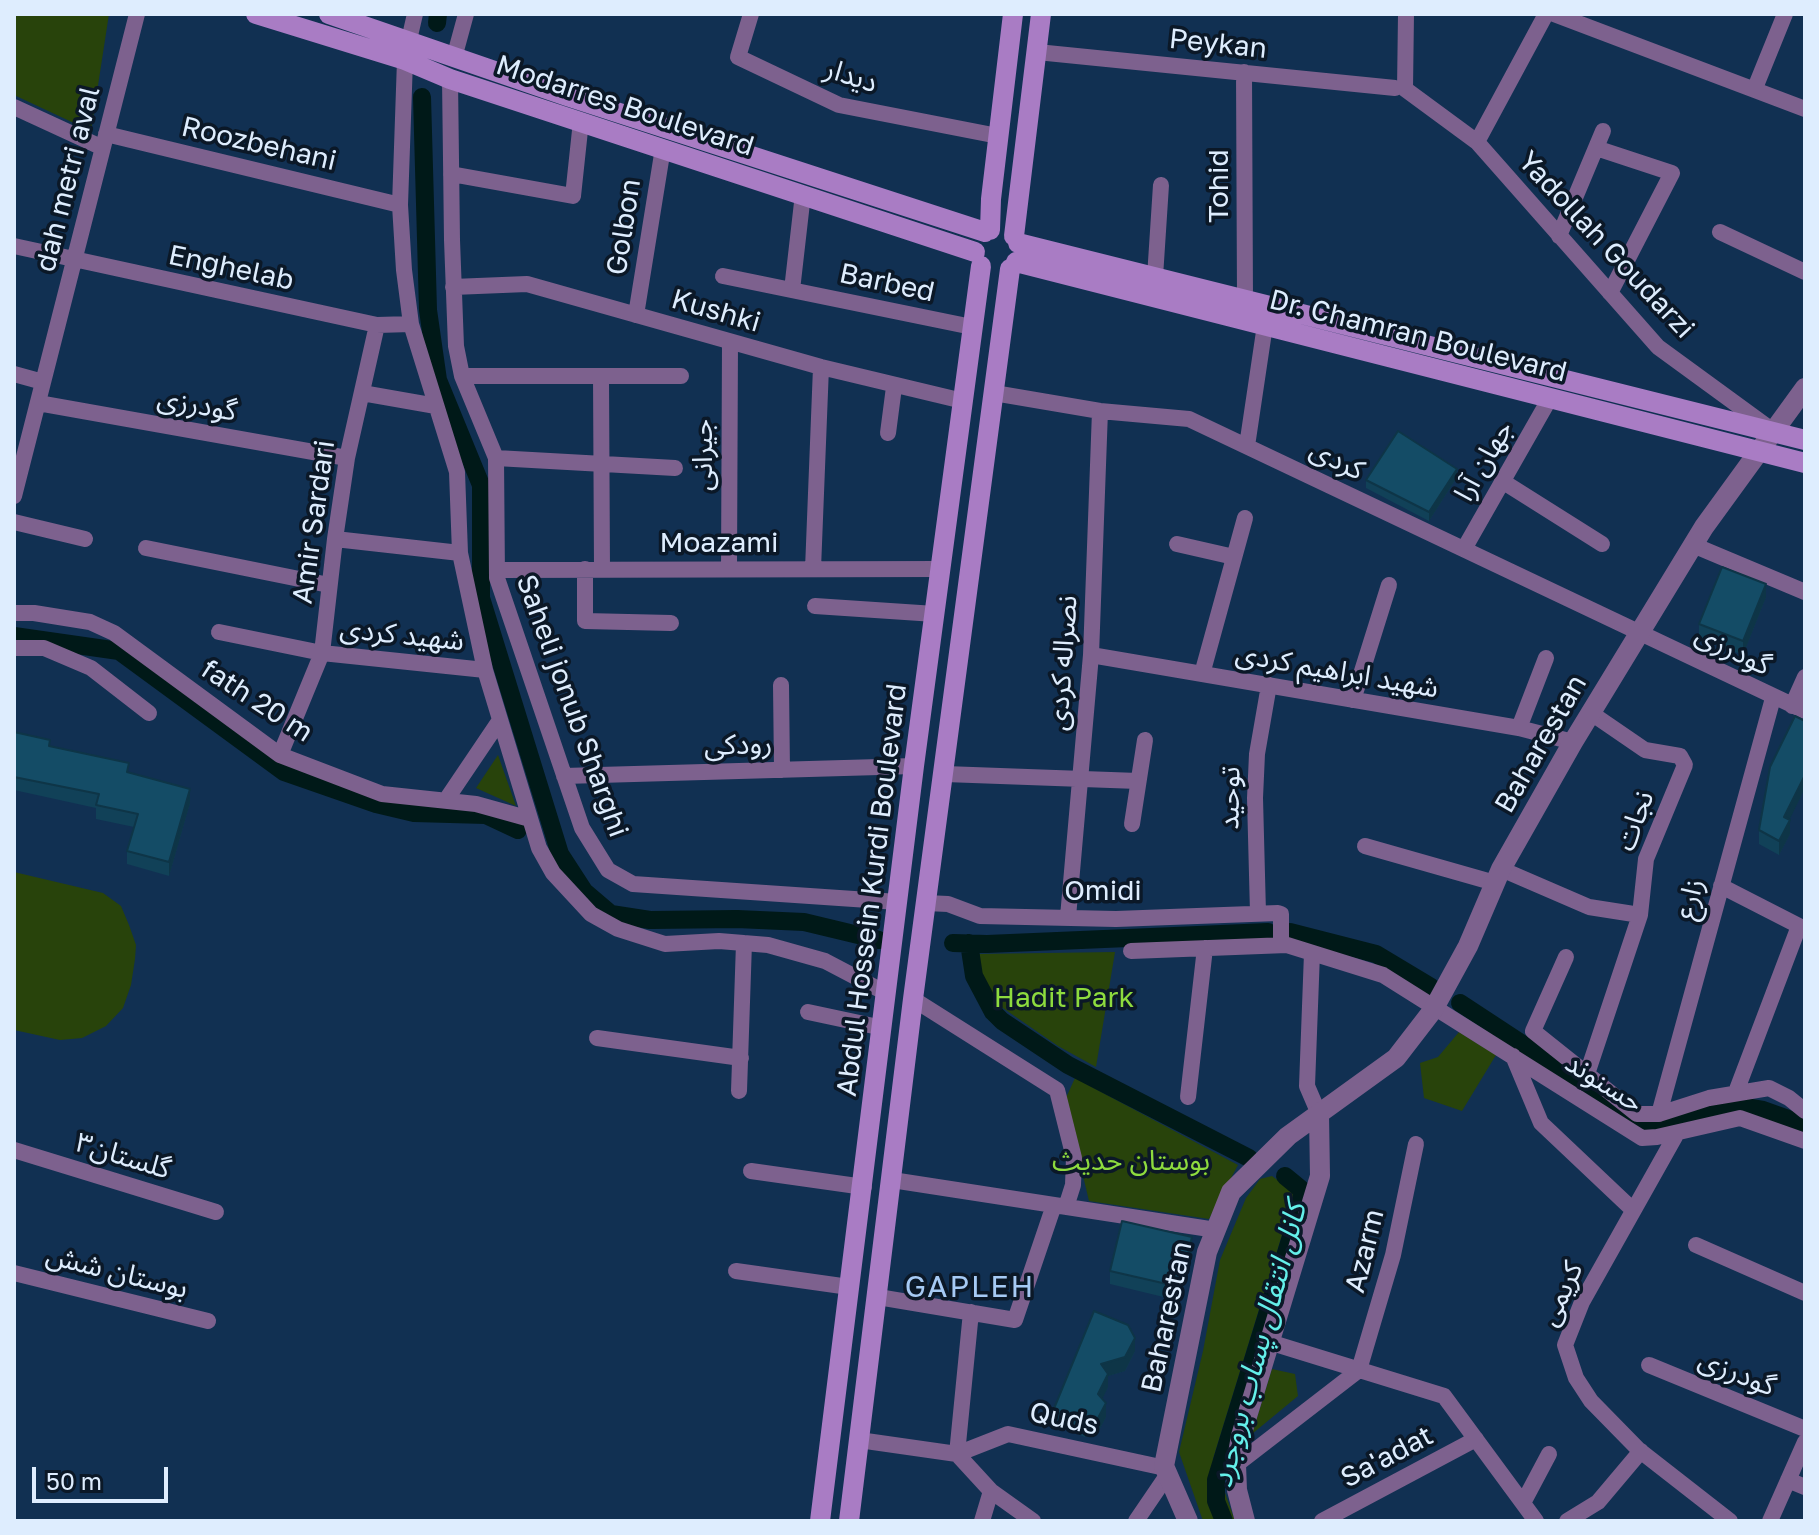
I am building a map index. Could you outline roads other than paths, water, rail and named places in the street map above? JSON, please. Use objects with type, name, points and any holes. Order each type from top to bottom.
[{"type":"main road","name":"Modarres Boulevard","points":[[256,14],[454,58],[988,231]]},
{"type":"main road","name":"Modarres Boulevard","points":[[329,14],[407,50],[450,79],[803,194],[978,259]]},
{"type":"main road","points":[[988,231],[1013,14]]},
{"type":"main road","name":"Abdul Hossein Kurdi Boulevard","points":[[849,1521],[913,999],[1015,252],[1041,14]]},
{"type":"main road","points":[[450,79],[454,58]]},
{"type":"main road","points":[[998,136],[1002,145],[1011,150],[1018,149],[1026,140]]},
{"type":"main road","points":[[988,231],[1007,231],[1015,252],[995,273],[978,259],[980,237],[988,231]]},
{"type":"main road","name":"Dr. Chamran Boulevard","points":[[1015,252],[1155,277],[1805,440]]},
{"type":"main road","name":"Dr. Chamran Boulevard","points":[[1015,252],[1265,325],[1805,463]]},
{"type":"main road","name":"Abdul Hossein Kurdi Boulevard","points":[[820,1521],[963,401],[978,259]]},
{"type":"main road","points":[[972,327],[982,320],[991,321],[1002,331]]},
{"type":"main road","points":[[898,902],[926,903]]},
{"type":"main road","points":[[886,993],[913,999]]},
{"type":"street","name":"dah metri aval","points":[[14,495],[137,14]]},
{"type":"street","points":[[415,14],[407,50],[400,205],[411,324],[457,472],[460,553],[485,670],[539,848],[553,873],[591,914],[618,929],[665,944],[719,941],[768,945],[825,961],[886,993]]},
{"type":"street","points":[[454,58],[466,14]]},
{"type":"street","name":"دیدار","points":[[751,14],[738,57],[839,105],[998,136]]},
{"type":"street","points":[[1400,89],[1406,14]]},
{"type":"street","points":[[1477,142],[1546,14]]},
{"type":"street","points":[[1554,14],[1805,109]]},
{"type":"street","points":[[1755,88],[1785,14]]},
{"type":"street","name":"Peykan","points":[[1037,52],[1400,89]]},
{"type":"street","name":"Tohid","points":[[1244,72],[1245,300]]},
{"type":"street","name":"Saheli jonub Sharghi","points":[[450,79],[456,346],[462,376],[496,458],[497,578],[582,828],[608,870],[633,884],[898,902]]},
{"type":"street","name":"Yadollah Goudarzi","points":[[1400,89],[1477,142],[1658,347],[1773,432]]},
{"type":"street","name":"Roozbehani","points":[[14,107],[104,141],[400,205]]},
{"type":"street","points":[[451,174],[573,196],[581,121]]},
{"type":"street","points":[[1559,236],[1603,131]]},
{"type":"street","name":"Golbon","points":[[636,315],[663,148]]},
{"type":"street","points":[[1596,148],[1672,173],[1610,293]]},
{"type":"street","points":[[1155,277],[1161,185]]},
{"type":"street","points":[[792,290],[803,194]]},
{"type":"street","points":[[1720,232],[1805,272]]},
{"type":"street","name":"Enghelab","points":[[14,246],[377,325]]},
{"type":"street","name":"Barbed","points":[[723,276],[972,327]]},
{"type":"street","name":"Kushki","points":[[453,287],[527,284],[894,387],[963,401]]},
{"type":"street","points":[[377,325],[411,324]]},
{"type":"street","name":"Amir Sardari","points":[[280,755],[322,653],[347,458],[377,325]]},
{"type":"street","points":[[1247,446],[1265,325]]},
{"type":"street","name":"جیرانی","points":[[729,569],[730,342]]},
{"type":"street","points":[[813,569],[821,367]]},
{"type":"street","points":[[14,374],[43,382]]},
{"type":"street","points":[[462,376],[681,376]]},
{"type":"street","points":[[601,376],[601,464],[593,569],[585,621],[671,623]]},
{"type":"street","points":[[888,433],[894,387]]},
{"type":"street","name":"Baharestan","points":[[1166,1471],[1207,1252],[1231,1192],[1288,1136],[1396,1058],[1435,1007],[1468,946],[1498,876],[1573,742],[1693,545],[1805,388]]},
{"type":"street","points":[[362,393],[436,406]]},
{"type":"street","name":"کردی","points":[[994,393],[1100,411],[1189,419],[1639,634]]},
{"type":"street","name":"جهان آرا","points":[[1464,549],[1550,398]]},
{"type":"street","name":"گودرزی","points":[[38,403],[347,458]]},
{"type":"street","name":"نصراله کردی","points":[[1068,917],[1091,655],[1100,411]]},
{"type":"street","points":[[496,458],[675,468]]},
{"type":"street","points":[[1502,481],[1602,544]]},
{"type":"street","points":[[1202,674],[1245,518]]},
{"type":"street","points":[[14,522],[85,539]]},
{"type":"street","points":[[335,539],[460,553]]},
{"type":"street","points":[[1177,544],[1234,557]]},
{"type":"street","points":[[1693,545],[1805,592]]},
{"type":"street","name":"شهید کردی","points":[[146,548],[329,585]]},
{"type":"street","name":"Moazami","points":[[497,570],[941,569]]},
{"type":"street","points":[[1353,700],[1389,585]]},
{"type":"street","points":[[815,606],[935,614]]},
{"type":"street","name":"fath 20 m","points":[[14,613],[90,622],[114,633],[280,755],[382,794],[476,804],[530,819]]},
{"type":"street","name":"شهید کردی","points":[[219,632],[322,653],[485,670]]},
{"type":"street","name":"گودرزی","points":[[1639,634],[1799,709]]},
{"type":"street","points":[[14,648],[44,648],[91,668],[149,713]]},
{"type":"street","name":"شهید ابراهیم کردی","points":[[1091,655],[1519,728],[1573,742]]},
{"type":"street","points":[[1519,728],[1546,658]]},
{"type":"street","points":[[1799,709],[1805,677]]},
{"type":"street","points":[[781,685],[782,770]]},
{"type":"street","name":"توحید","points":[[1258,913],[1256,768],[1269,685]]},
{"type":"street","name":"زارع","points":[[1659,1114],[1773,698]]},
{"type":"street","name":"نجات","points":[[1587,1074],[1640,915],[1646,859],[1685,765],[1680,756],[1645,750],[1591,713]]},
{"type":"street","points":[[446,800],[500,720]]},
{"type":"street","points":[[1132,824],[1145,740]]},
{"type":"street","name":"رودکی","points":[[564,776],[914,766]]},
{"type":"street","points":[[945,774],[1138,781]]},
{"type":"street","points":[[1365,846],[1498,876],[1589,907],[1640,915]]},
{"type":"street","points":[[1721,886],[1802,928],[1736,1092]]},
{"type":"street","name":"Omidi","points":[[926,903],[948,904],[980,916],[1116,919],[1281,914],[1281,945]]},
{"type":"street","points":[[739,1091],[744,943]]},
{"type":"street","name":"حسنوند","points":[[1131,951],[1281,945],[1312,953],[1383,975],[1642,1138],[1740,1118],[1805,1141]]},
{"type":"street","points":[[1188,1097],[1205,948]]},
{"type":"street","points":[[1245,1521],[1237,1490],[1236,1465],[1241,1436],[1320,1176],[1319,1114],[1307,1086],[1312,953]]},
{"type":"street","points":[[1566,957],[1533,1031],[1587,1074]]},
{"type":"street","points":[[878,1297],[1015,1320],[1060,1206],[1073,1185],[1074,1158],[1057,1090],[913,999]]},
{"type":"street","points":[[808,1012],[883,1028]]},
{"type":"street","points":[[597,1038],[741,1058]]},
{"type":"street","points":[[1513,1056],[1541,1123],[1633,1210]]},
{"type":"street","name":"حسنوند","points":[[1587,1074],[1637,1114],[1659,1114],[1736,1092],[1769,1088],[1805,1111]]},
{"type":"street","name":"کریمی","points":[[1677,1133],[1582,1302],[1565,1345],[1576,1378],[1591,1401],[1641,1451],[1730,1521]]},
{"type":"street","name":"Azarm","points":[[1359,1370],[1393,1255],[1416,1144]]},
{"type":"street","name":"گلستان۳","points":[[14,1150],[216,1212]]},
{"type":"street","points":[[751,1171],[864,1187]]},
{"type":"street","points":[[892,1180],[1216,1230]]},
{"type":"street","points":[[1696,1245],[1805,1293]]},
{"type":"street","points":[[736,1271],[849,1287]]},
{"type":"street","name":"بوستان شش","points":[[14,1273],[208,1321]]},
{"type":"street","points":[[971,1312],[957,1454],[991,1491],[1033,1521]]},
{"type":"street","points":[[1269,1342],[1444,1396],[1536,1521]]},
{"type":"street","name":"گودرزی","points":[[1649,1365],[1805,1429]]},
{"type":"street","points":[[1236,1465],[1359,1370]]},
{"type":"street","name":"Quds","points":[[859,1440],[957,1454],[1008,1434],[1166,1471]]},
{"type":"street","name":"Sa'adat","points":[[1322,1521],[1476,1439]]},
{"type":"street","points":[[1770,1521],[1805,1442]]},
{"type":"street","points":[[1567,1521],[1598,1502],[1641,1451]]},
{"type":"street","points":[[1523,1503],[1549,1454]]},
{"type":"street","points":[[1136,1521],[1166,1471]]},
{"type":"street","points":[[1166,1471],[1188,1521]]},
{"type":"street","points":[[1788,1480],[1805,1487]]},
{"type":"street","points":[[982,1521],[991,1491]]},
{"type":"waterway","points":[[437,23],[438,14]]},
{"type":"waterway","points":[[422,97],[428,310],[438,380],[481,485],[481,598],[560,854],[584,891],[611,914],[650,920],[804,922],[879,940]]},
{"type":"waterway","points":[[14,636],[119,651],[284,772],[376,804],[414,813],[486,815],[518,830]]},
{"type":"waterway","points":[[953,943],[1268,932]]},
{"type":"waterway","points":[[1290,932],[1376,954],[1431,987]]},
{"type":"waterway","points":[[969,943],[974,976],[993,1012],[1002,1021],[1068,1065],[1249,1158]]},
{"type":"waterway","points":[[1460,1003],[1647,1123],[1739,1106],[1763,1110],[1805,1125]]},
{"type":"waterway","name":"کانل انتقال پساب بروجرد","points":[[1224,1521],[1216,1501],[1216,1480],[1302,1201],[1302,1190],[1285,1176]]},
{"type":"district","name":"GAPLEH","points":[[970,1287]]},
{"type":"park label","name":"Hadit Park","points":[[1064,998]]},
{"type":"park label","name":"بوستان حدیث","points":[[1131,1161]]}]
